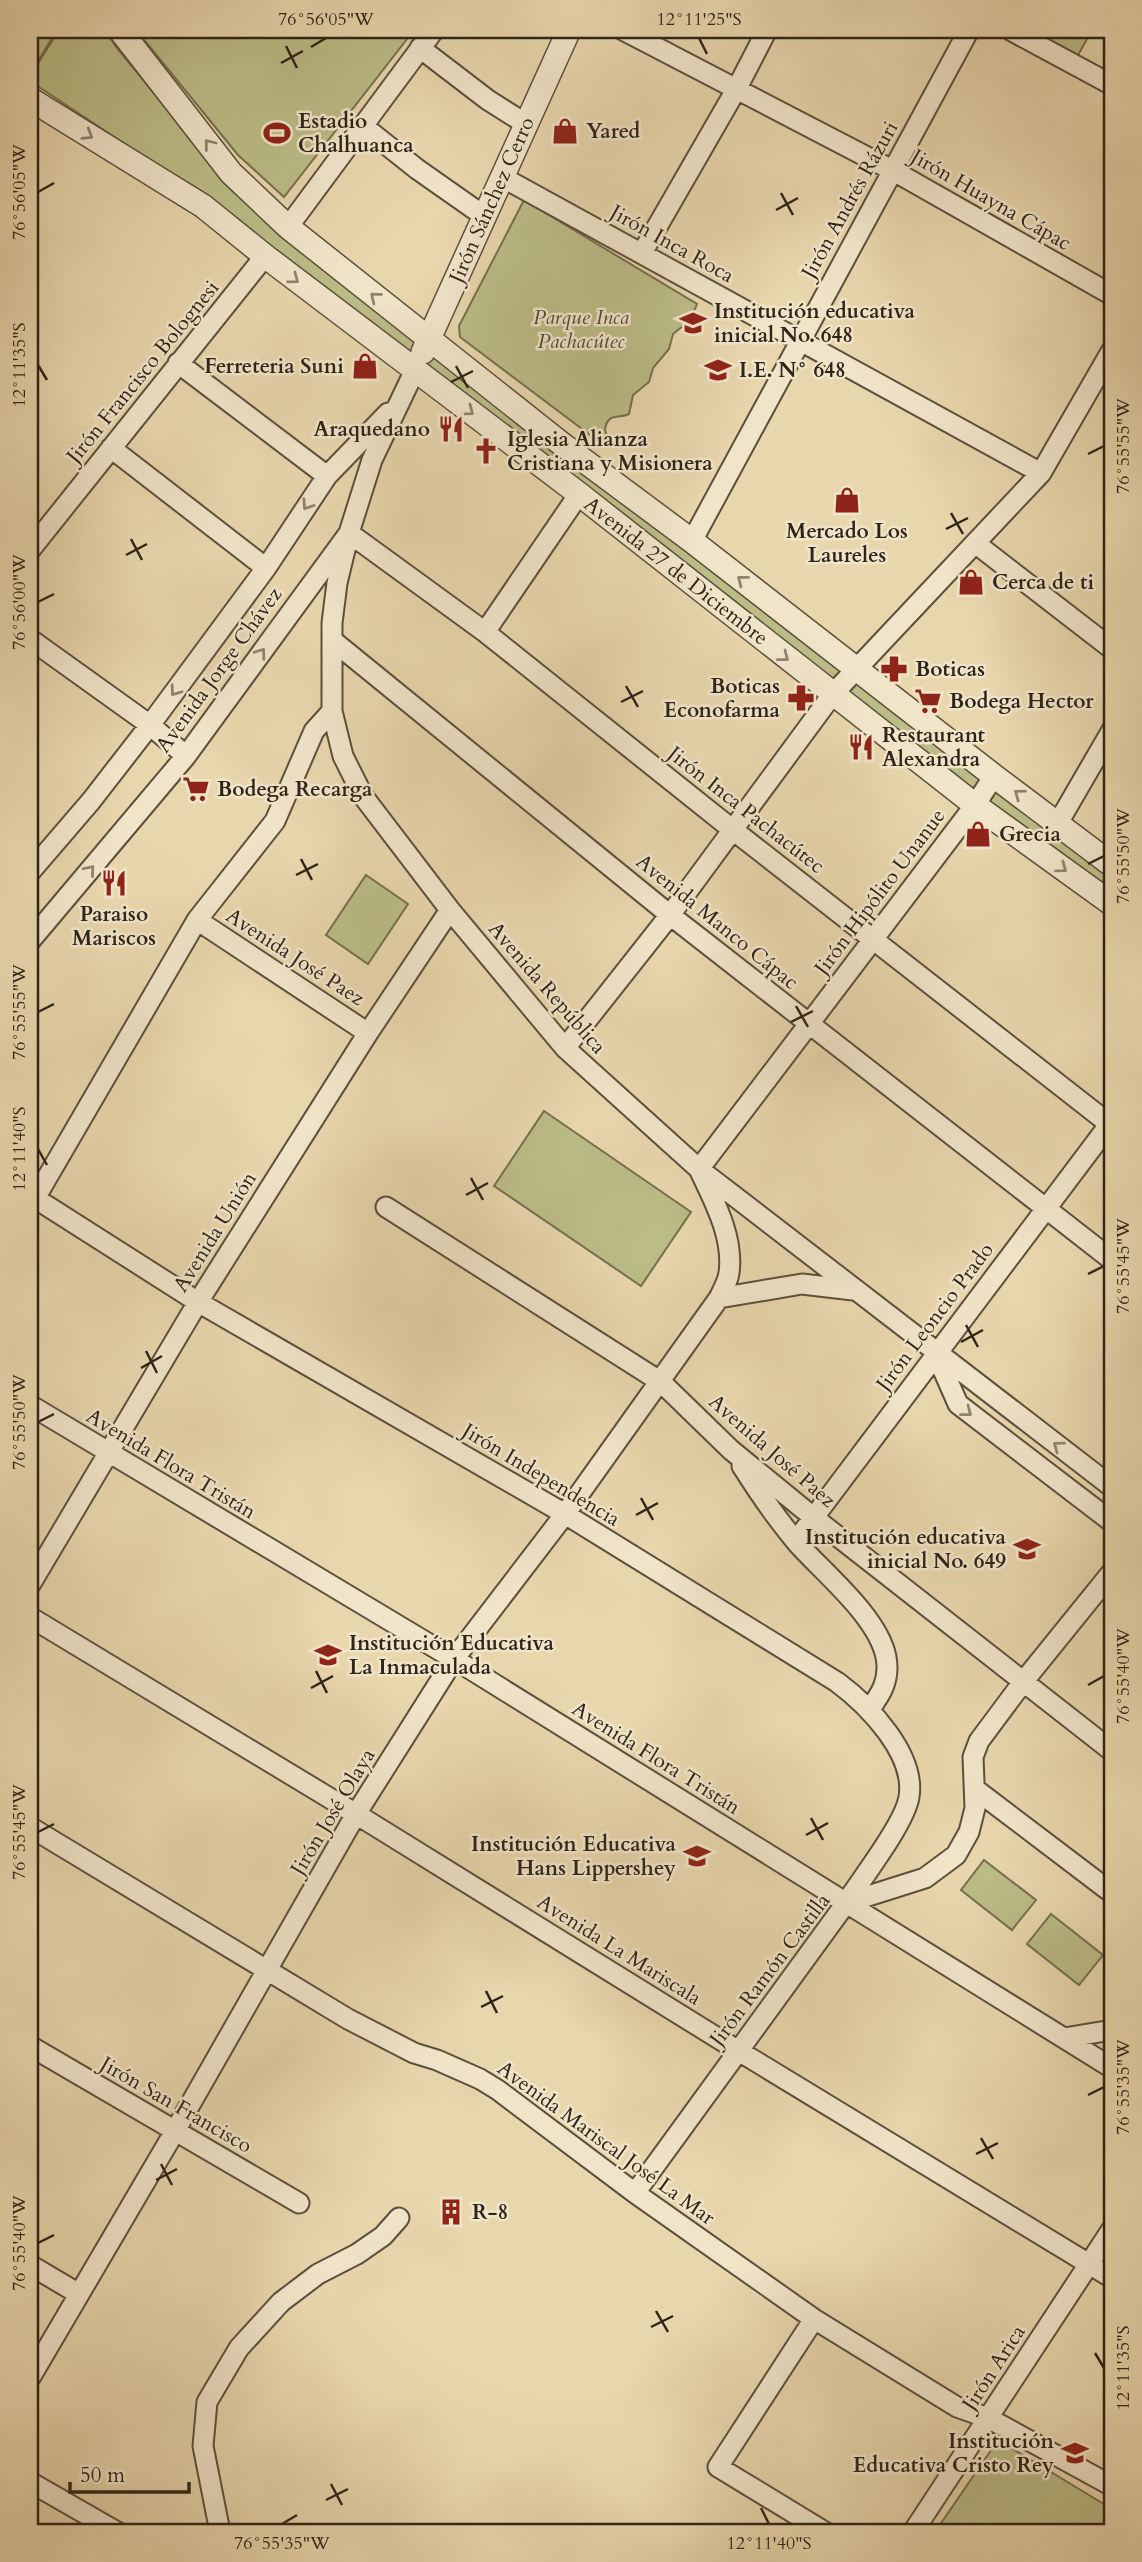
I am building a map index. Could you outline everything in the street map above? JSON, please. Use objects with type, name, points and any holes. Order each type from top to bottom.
[{"type":"street","name":"Avenida 27 de Diciembre","points":[[120,30],[231,173],[288,228],[563,445],[692,541],[1112,865]]},
{"type":"street","points":[[288,228],[434,30]]},
{"type":"street","name":"Jirón Sánchez Cerro","points":[[415,370],[569,30]]},
{"type":"street","name":"Jirón Huayna Cápac","points":[[623,30],[892,170],[1112,295]]},
{"type":"street","points":[[642,253],[737,88],[767,30]]},
{"type":"street","name":"Jirón Andrés Rázuri","points":[[692,541],[969,30]]},
{"type":"street","points":[[1010,30],[1112,85]]},
{"type":"street","points":[[420,48],[488,100],[526,124]]},
{"type":"street","name":"Avenida 27 de Diciembre","points":[[30,99],[203,206],[265,257],[579,494],[975,805],[1112,903]]},
{"type":"street","points":[[363,125],[417,169],[484,216]]},
{"type":"street","name":"Jirón Inca Roca","points":[[502,177],[1041,473]]},
{"type":"street","name":"Jirón Francisco Bolognesi","points":[[30,550],[265,257]]},
{"type":"street","points":[[565,1048],[670,915],[832,695],[1041,473],[1112,350]]},
{"type":"street","points":[[178,363],[327,476]]},
{"type":"street","name":"Avenida Jorge Chávez","points":[[30,941],[186,756],[349,533],[372,460],[415,370]]},
{"type":"street","name":"Avenida Jorge Chávez","points":[[30,872],[91,801],[150,725],[266,568],[327,476],[401,400]]},
{"type":"street","points":[[111,448],[266,568]]},
{"type":"street","points":[[485,632],[579,494]]},
{"type":"street","name":"Jirón Inca Pachacútec","points":[[349,533],[485,632],[733,830],[1111,1124]]},
{"type":"street","name":"Avenida República","points":[[349,533],[337,583],[332,623],[332,711],[343,756],[363,796],[450,910],[565,1048],[699,1169],[1112,1487]]},
{"type":"street","points":[[975,543],[1112,649]]},
{"type":"street","points":[[30,639],[150,725],[186,756]]},
{"type":"street","name":"Avenida Manco Cápac","points":[[332,639],[670,915],[1112,1260]]},
{"type":"street","points":[[32,1200],[197,920],[275,821],[314,731],[332,711]]},
{"type":"street","points":[[1058,823],[1112,730]]},
{"type":"street","name":"Jirón Hipólito Unanue","points":[[699,1169],[975,805],[994,776]]},
{"type":"street","name":"Avenida Unión","points":[[30,1585],[198,1302],[368,1033],[450,910]]},
{"type":"street","name":"Avenida José Paez","points":[[197,920],[368,1033]]},
{"type":"street","name":"Jirón Leoncio Prado","points":[[796,1541],[1111,1124]]},
{"type":"street","name":"Jirón José Olaya","points":[[30,2378],[356,1814],[454,1660],[565,1514],[719,1298],[730,1273],[728,1238],[716,1204],[699,1169]]},
{"type":"street","name":"Jirón Independencia","points":[[32,1200],[198,1302],[565,1514],[837,1682],[869,1710],[897,1748],[906,1773],[909,1796],[901,1818],[846,1903]]},
{"type":"street","name":"Avenida José Paez","points":[[386,1207],[661,1382],[732,1450],[813,1517],[1112,1751]]},
{"type":"street","points":[[719,1298],[802,1284],[855,1290]]},
{"type":"street","name":"Avenida República","points":[[936,1353],[958,1405],[1112,1522]]},
{"type":"street","name":"Avenida Flora Tristán","points":[[30,1405],[454,1660],[1112,2068]]},
{"type":"street","points":[[732,1450],[773,1512],[796,1541],[871,1622],[886,1655],[887,1675],[884,1691],[869,1710]]},
{"type":"street","name":"Jirón Ramón Castilla","points":[[635,2193],[846,1903],[911,1884],[940,1868],[956,1855],[969,1832],[975,1808],[973,1757],[979,1741],[1023,1682],[1112,1573]]},
{"type":"street","name":"Avenida La Mariscala","points":[[30,1617],[1112,2278]]},
{"type":"street","points":[[975,1789],[1112,1893]]},
{"type":"street","name":"Avenida Mariscal José La Mar","points":[[30,1827],[348,2019],[395,2044],[489,2084],[635,2193],[814,2319],[957,2406],[988,2418],[1112,2486]]},
{"type":"street","points":[[1064,2038],[1112,2030]]},
{"type":"street","name":"Jirón San Francisco","points":[[30,2046],[299,2203]]},
{"type":"street","points":[[220,2532],[203,2446],[207,2402],[239,2348],[281,2302],[318,2274],[357,2254],[383,2236],[399,2218]]},
{"type":"street","name":"Jirón Arica","points":[[913,2532],[1112,2229]]},
{"type":"street","points":[[30,2265],[79,2294]]},
{"type":"street","points":[[814,2319],[718,2468],[825,2532]]},
{"type":"street","points":[[30,2482],[117,2532]]},
{"type":"green space","points":[[30,30],[57,30],[30,74]]},
{"type":"green space","points":[[59,30],[105,30],[222,176],[424,340],[412,363],[200,194],[30,81],[30,76]]},
{"type":"green space","name":"Estadio Chalhuanca","points":[[136,30],[414,30],[284,197],[238,155]]},
{"type":"green space","points":[[1029,30],[1092,30],[1077,57]]},
{"type":"green space","name":"Parque Inca Pachacútec","points":[[524,200],[697,304],[684,318],[683,326],[673,334],[669,349],[653,368],[649,382],[633,395],[629,414],[611,418],[606,424],[609,441],[606,447],[460,337],[459,326]]},
{"type":"green space","points":[[431,349],[847,669],[831,687],[421,368]]},
{"type":"green space","points":[[857,677],[1112,870],[1112,899],[841,695]]},
{"type":"green space","points":[[366,875],[408,904],[368,964],[326,935]]},
{"type":"green space","points":[[544,1111],[691,1212],[641,1286],[494,1186]]},
{"type":"green space","points":[[984,1860],[1036,1900],[1012,1930],[961,1890]]},
{"type":"green space","points":[[1051,1914],[1103,1955],[1079,1985],[1027,1944]]},
{"type":"green space","points":[[998,2440],[1112,2509],[1112,2532],[935,2532]]},
{"type":"place","name":"Yared","points":[[565,131]]},
{"type":"place","name":"Estadio Chalhuanca","points":[[277,133]]},
{"type":"place","name":"Institución educativa inicial No. 648","points":[[693,323]]},
{"type":"place","name":"Ferreteria Suni","points":[[365,366]]},
{"type":"place","name":"I.E. N° 648","points":[[718,370]]},
{"type":"place","name":"Araquedano","points":[[451,429]]},
{"type":"place","name":"Iglesia Alianza Cristiana y Misionera","points":[[486,451]]},
{"type":"place","name":"Mercado Los Laureles","points":[[847,500]]},
{"type":"place","name":"Cerca de ti","points":[[971,582]]},
{"type":"place","name":"Boticas","points":[[894,669]]},
{"type":"place","name":"Boticas Econofarma","points":[[801,698]]},
{"type":"place","name":"Bodega Hector","points":[[928,701]]},
{"type":"place","name":"Restaurant Alexandra","points":[[861,747]]},
{"type":"place","name":"Bodega Recarga","points":[[196,789]]},
{"type":"place","name":"Grecia","points":[[978,834]]},
{"type":"place","name":"Paraiso Mariscos","points":[[114,883]]},
{"type":"place","name":"Institución educativa inicial No. 649","points":[[1027,1549]]},
{"type":"place","name":"Institución Educativa La Inmaculada","points":[[328,1655]]},
{"type":"place","name":"Institución Educativa Hans Lippershey","points":[[697,1856]]},
{"type":"place","name":"R-8","points":[[451,2212]]},
{"type":"place","name":"Institución Educativa Cristo Rey","points":[[1075,2453]]}]
